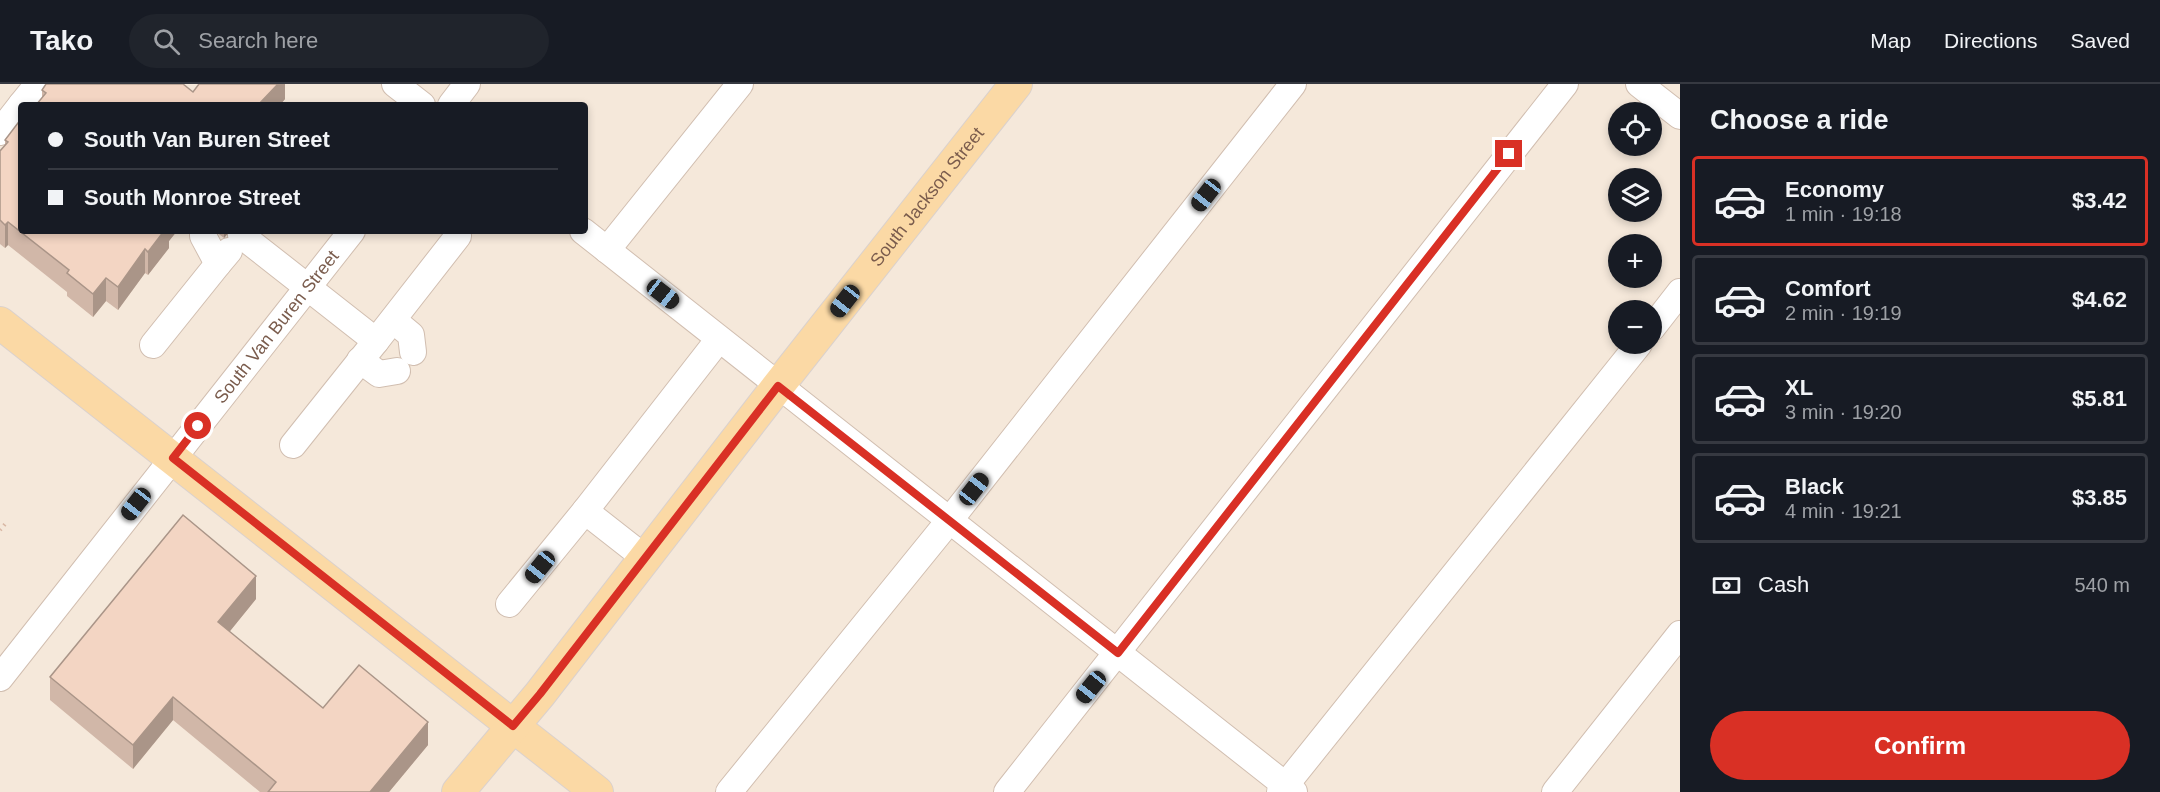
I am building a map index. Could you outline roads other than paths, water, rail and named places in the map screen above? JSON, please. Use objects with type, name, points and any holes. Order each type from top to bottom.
[{"type":"main road","name":"South Jackson Street","points":[[458,792],[513,726],[1017,84]]},
{"type":"main road","points":[[2,328],[173,458],[597,792]]},
{"type":"street","points":[[23,102],[38,84]]},
{"type":"street","points":[[395,84],[418,102]]},
{"type":"street","points":[[453,102],[467,84]]},
{"type":"street","points":[[607,250],[740,84]]},
{"type":"street","points":[[729,792],[949,521],[1293,84]]},
{"type":"street","points":[[1007,792],[1565,84]]},
{"type":"street","points":[[1639,84],[1680,116]]},
{"type":"street","points":[[0,132],[18,109]]},
{"type":"street","points":[[203,234],[218,264]]},
{"type":"street","points":[[153,345],[242,234]]},
{"type":"street","points":[[244,234],[308,287],[368,351],[379,374],[405,362],[411,335],[393,320]]},
{"type":"street","name":"South Van Buren Street","points":[[0,678],[350,234]]},
{"type":"street","points":[[587,234],[1118,653],[1286,790],[1631,354]]},
{"type":"street","points":[[293,446],[458,236]]},
{"type":"street","points":[[1662,315],[1680,292]]},
{"type":"street","points":[[509,604],[585,511],[719,339]]},
{"type":"street","points":[[585,511],[645,558]]},
{"type":"street","points":[[1555,792],[1680,634]]}]
